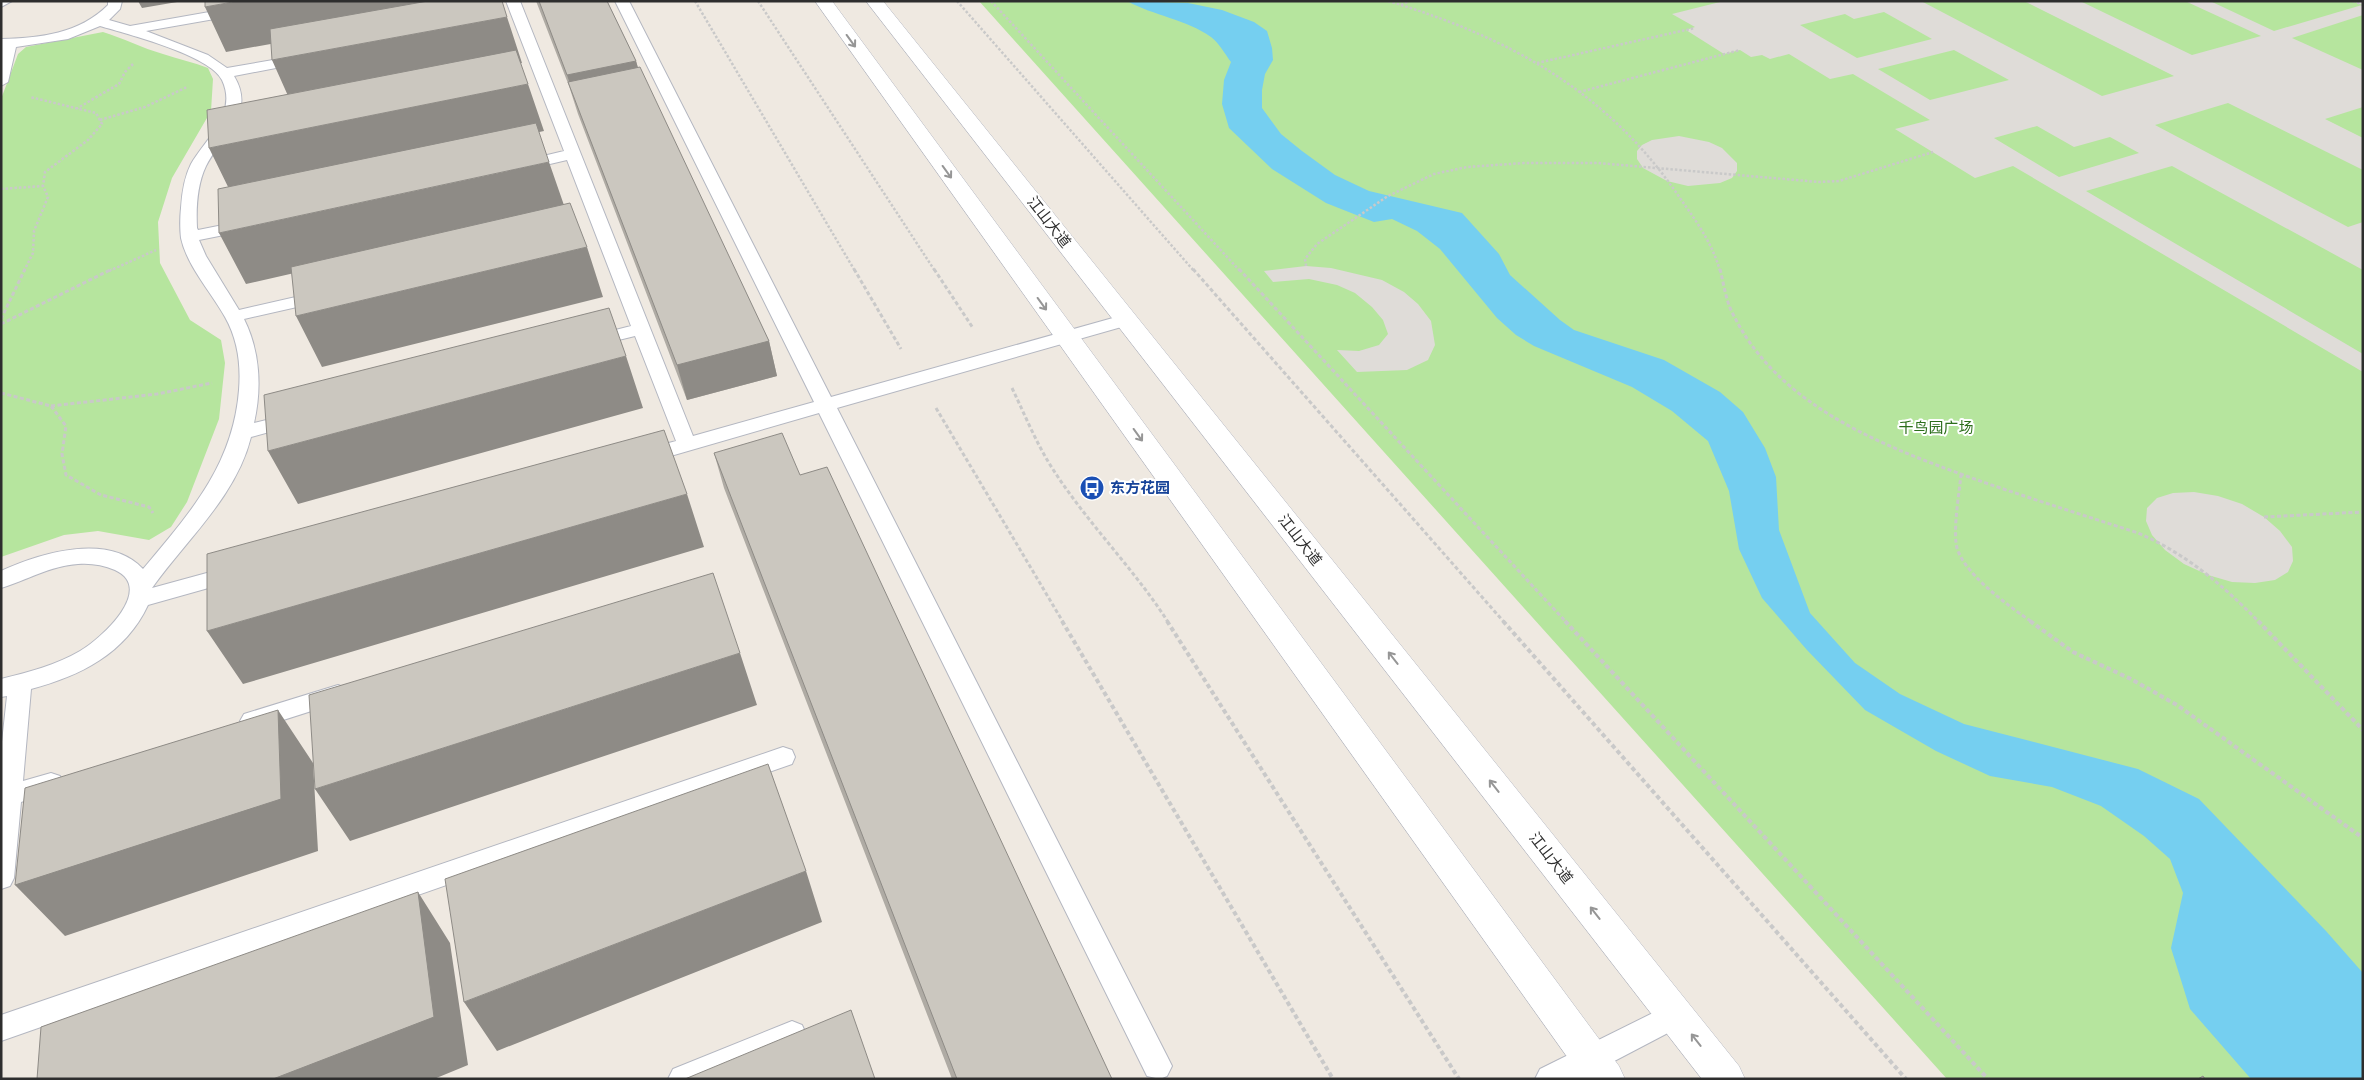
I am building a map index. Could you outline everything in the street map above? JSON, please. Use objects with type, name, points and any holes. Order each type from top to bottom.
[{"type":"main road","points":[[823,1],[1599,1068]]},
{"type":"main road","name":"江山大道","points":[[874,1],[1726,1079]]},
{"type":"lane","points":[[1,2],[6,1]]},
{"type":"lane","points":[[1,82],[4,44],[47,39],[72,33],[108,15],[115,6],[115,1]]},
{"type":"lane","points":[[130,30],[295,1]]},
{"type":"lane","points":[[513,1],[515,20],[543,79],[687,445]]},
{"type":"lane","points":[[622,1],[1157,1066]]},
{"type":"lane","points":[[98,20],[178,45],[224,72],[232,85],[234,108],[227,126],[199,166],[191,193],[190,237],[197,255],[241,330],[249,361],[249,394],[244,432],[216,491],[139,593]]},
{"type":"lane","points":[[224,72],[314,57]]},
{"type":"lane","points":[[524,83],[543,79]]},
{"type":"lane","points":[[216,142],[235,138]]},
{"type":"lane","points":[[506,169],[573,154]]},
{"type":"lane","points":[[190,237],[266,221]]},
{"type":"lane","points":[[584,237],[603,232]]},
{"type":"lane","points":[[234,316],[341,292]]},
{"type":"lane","points":[[620,464],[1126,320]]},
{"type":"lane","points":[[575,346],[641,329]]},
{"type":"lane","points":[[244,432],[310,415]]},
{"type":"lane","points":[[1,580],[21,570],[56,560],[87,556],[114,560],[132,570],[139,593],[137,607],[122,630],[99,650],[68,668],[11,686],[1,878]]},
{"type":"lane","points":[[139,593],[251,568]]},
{"type":"lane","points":[[228,728],[361,687]]},
{"type":"lane","points":[[1,1028],[784,757]]},
{"type":"lane","points":[[5,797],[75,775]]},
{"type":"lane","points":[[1550,1079],[1599,1068],[1675,1015]]},
{"type":"lane","points":[[683,1079],[815,1025]]},
{"type":"path","points":[[695,1],[1333,1079]]},
{"type":"path","points":[[758,1],[1012,388],[1049,463],[1110,547],[1147,589],[1459,1079]]},
{"type":"path","points":[[957,1],[1906,1079]]},
{"type":"path","points":[[991,1],[1988,1079]]},
{"type":"path","points":[[1388,1],[1475,34],[1537,63],[1598,105],[1628,132],[1656,165],[1700,228],[1718,265],[1730,309],[1750,341],[1773,368],[1819,409],[1874,441],[1961,474],[2138,533],[2164,544],[2225,587],[2363,730]]},
{"type":"path","points":[[1401,5],[1409,1]]},
{"type":"path","points":[[2352,1],[2363,5]]},
{"type":"path","points":[[1537,63],[1695,28]]},
{"type":"path","points":[[76,109],[119,84],[125,72],[140,57],[166,42]]},
{"type":"path","points":[[1578,92],[1740,50]]},
{"type":"path","points":[[100,120],[145,107],[224,72]]},
{"type":"path","points":[[1,320],[33,253],[34,231],[48,197],[43,186],[45,172],[88,140],[102,124],[96,113],[23,95]]},
{"type":"path","points":[[1306,266],[1306,258],[1317,244],[1409,184],[1434,174],[1474,165],[1550,162],[1656,165],[1819,182],[1839,181],[1933,152]]},
{"type":"path","points":[[1,189],[43,186]]},
{"type":"path","points":[[1,324],[129,261],[190,237]]},
{"type":"path","points":[[1,393],[51,406],[157,394],[249,376]]},
{"type":"path","points":[[51,406],[66,426],[62,454],[66,475],[101,495],[149,507],[175,544]]},
{"type":"path","points":[[1961,474],[1956,544],[1962,560],[1996,597],[2073,652],[2131,679],[2177,705],[2363,838]]},
{"type":"path","points":[[2264,517],[2363,512]]},
{"type":"green space","name":"千鸟园广场","points":[[979,1],[2363,1],[2363,1079],[1947,1079]]},
{"type":"green space","points":[[103,32],[155,52],[208,68],[213,79],[211,111],[172,178],[158,222],[160,263],[190,320],[221,340],[225,363],[219,419],[187,502],[171,527],[149,540],[98,531],[64,535],[1,557],[1,99],[18,54],[26,47]]},
{"type":"shaded area","points":[[1724,1],[1921,1],[2102,96],[2174,76],[2024,1],[2080,1],[2192,55],[2261,36],[2185,1],[2210,1],[2274,31],[2362,5],[2353,1],[2363,1],[2363,15],[2292,38],[2363,70],[2363,107],[2325,119],[2363,138],[2363,170],[2228,103],[2155,125],[2348,227],[2363,222],[2363,270],[2172,166],[2086,191],[2363,354],[2363,372],[2013,166],[1975,178],[1895,129],[1930,120],[1853,74],[1830,79],[1789,54],[1770,59],[1762,55],[1751,57],[1740,50],[1724,54],[1686,30],[1695,27],[1672,14]],"holes":[[[1884,12],[1932,39],[1857,58],[1800,25],[1845,14],[1854,19]],[[1954,50],[2009,80],[1930,100],[1878,69]],[[2037,126],[2074,147],[2110,137],[2139,153],[2059,177],[1994,138]]]},
{"type":"shaded area","points":[[1679,136],[1709,142],[1722,148],[1737,163],[1737,171],[1732,178],[1720,183],[1688,186],[1667,181],[1643,168],[1637,159],[1637,151],[1642,145],[1652,140]]},
{"type":"shaded area","points":[[1306,266],[1331,268],[1382,280],[1404,292],[1418,304],[1431,321],[1435,345],[1428,360],[1407,370],[1357,372],[1337,350],[1359,351],[1379,345],[1388,334],[1383,320],[1372,307],[1355,293],[1337,285],[1309,279],[1273,282],[1264,271]]},
{"type":"shaded area","points":[[2194,492],[2218,496],[2242,504],[2264,517],[2280,531],[2292,547],[2293,561],[2288,572],[2275,580],[2255,583],[2232,582],[2208,575],[2184,564],[2165,550],[2152,535],[2146,521],[2147,508],[2157,498],[2173,493]]},
{"type":"water","points":[[1127,1],[1188,3],[1222,10],[1254,22],[1267,31],[1272,48],[1273,60],[1265,74],[1262,90],[1262,108],[1281,134],[1302,151],[1335,175],[1369,191],[1462,213],[1499,254],[1510,275],[1560,320],[1574,330],[1664,360],[1720,392],[1743,412],[1765,448],[1776,477],[1779,530],[1810,613],[1855,663],[1900,694],[1964,724],[2138,769],[2199,799],[2326,931],[2363,973],[2363,1079],[2251,1079],[2190,1009],[2171,948],[2183,893],[2170,859],[2144,836],[2101,806],[2052,787],[1990,776],[1936,751],[1865,710],[1807,650],[1762,598],[1739,549],[1729,491],[1708,441],[1672,411],[1632,387],[1534,346],[1516,335],[1497,318],[1440,249],[1417,231],[1392,219],[1374,222],[1326,203],[1272,169],[1229,128],[1222,104],[1224,80],[1231,62],[1217,42],[1191,26]]},
{"type":"building","points":[[205,1],[238,1],[205,7]]},
{"type":"building","points":[[428,1],[502,1],[507,17],[272,60],[270,29]]},
{"type":"building","points":[[539,1],[607,1],[636,61],[567,75]]},
{"type":"building","points":[[516,50],[528,84],[209,148],[207,110]]},
{"type":"building","points":[[640,67],[769,341],[677,365],[568,82]]},
{"type":"building","points":[[536,123],[549,162],[219,233],[218,189]]},
{"type":"building","points":[[570,203],[587,247],[296,316],[291,267]]},
{"type":"building","points":[[609,308],[626,356],[268,451],[264,395]]},
{"type":"building","points":[[664,430],[687,494],[207,631],[207,554]]},
{"type":"building","points":[[782,433],[800,475],[827,467],[1112,1079],[957,1079],[714,453]]},
{"type":"building","points":[[713,573],[740,653],[315,789],[309,695]]},
{"type":"building","points":[[278,710],[281,799],[15,885],[25,788]]},
{"type":"building","points":[[768,764],[806,871],[464,1002],[445,879]]},
{"type":"building","points":[[418,892],[434,1017],[273,1079],[37,1079],[41,1027]]},
{"type":"building","points":[[851,1010],[875,1079],[685,1079]]},
{"type":"place","name":"东方花园","points":[[1092,488]]}]
